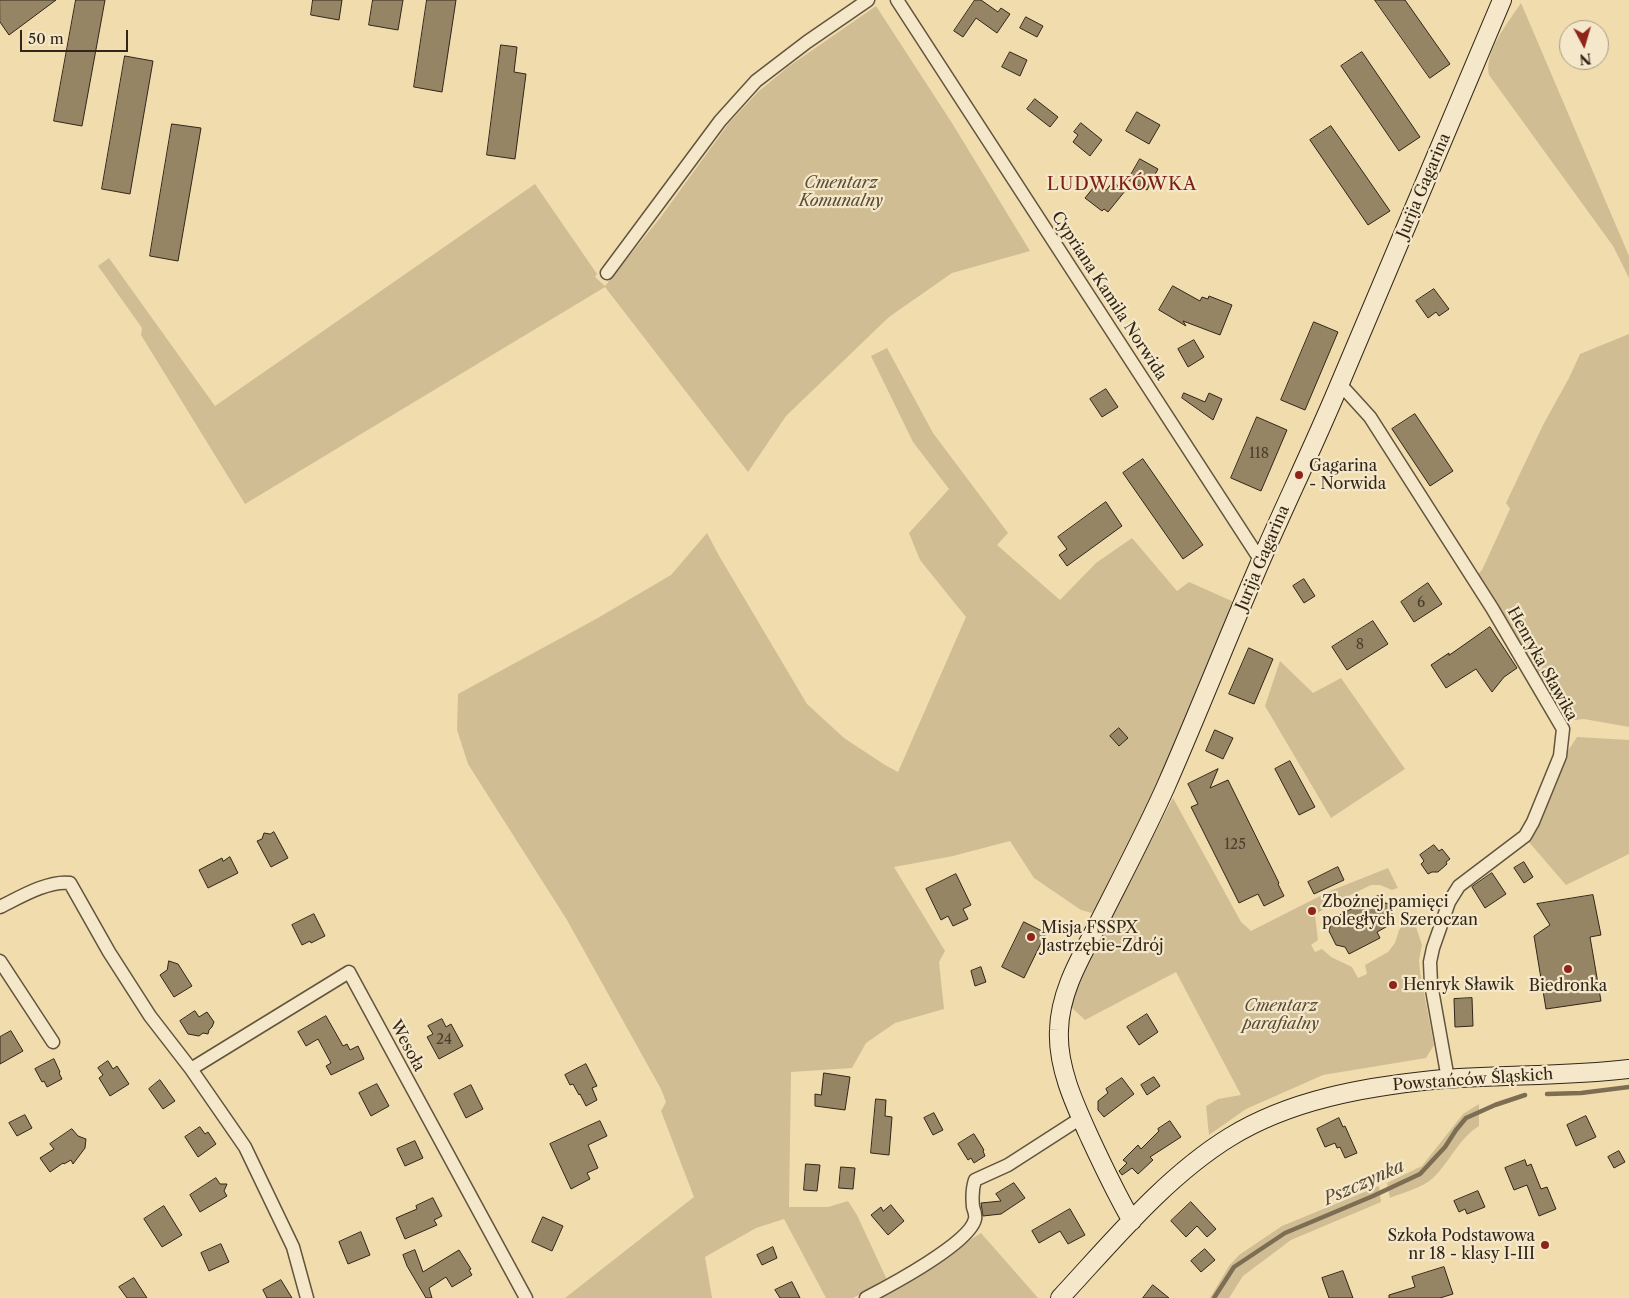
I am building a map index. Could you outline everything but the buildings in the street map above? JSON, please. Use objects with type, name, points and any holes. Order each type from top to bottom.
[{"type":"street","points":[[607,273],[720,121],[756,81],[807,42],[868,0]]},
{"type":"street","name":"Cypriana Kamila Norwida","points":[[897,0],[1261,561]]},
{"type":"street","name":"Jurija Gagarina","points":[[1132,1222],[1110,1182],[1081,1118],[1062,1062],[1059,1030],[1060,1016],[1068,987],[1158,803],[1200,708],[1261,561],[1340,384],[1502,0]]},
{"type":"street","name":"Henryka Sławika","points":[[1340,384],[1370,417],[1492,608],[1563,729],[1560,756],[1533,822],[1525,836],[1459,886],[1449,902],[1432,948],[1430,962],[1431,984],[1448,1079]]},
{"type":"street","points":[[0,907],[27,894],[60,882],[70,883],[109,952],[150,1016],[191,1069],[245,1147],[293,1247],[307,1298]]},
{"type":"street","points":[[0,961],[53,1042]]},
{"type":"street","name":"Wesoła","points":[[191,1069],[349,972],[526,1298]]},
{"type":"street","name":"Powstańców Śląskich","points":[[1060,1298],[1132,1222],[1194,1162],[1230,1137],[1258,1122],[1289,1109],[1357,1091],[1402,1084],[1448,1079],[1596,1073],[1629,1069]]},
{"type":"street","points":[[866,1298],[914,1271],[954,1245],[965,1235],[975,1219],[972,1195],[975,1180],[1008,1165],[1081,1118]]},
{"type":"green space","points":[[1521,3],[1629,256],[1629,278],[1613,246],[1489,75],[1490,56],[1498,37]]},
{"type":"green space","name":"Cmentarz Komunalny","points":[[876,6],[952,123],[1030,251],[952,273],[889,317],[786,416],[748,472],[605,287],[245,504],[141,335],[142,328],[98,266],[109,258],[215,406],[535,184],[597,274],[595,277],[605,286],[660,218],[729,123],[758,92],[788,67]]},
{"type":"green space","points":[[1629,334],[1629,727],[1584,719],[1565,721],[1478,574],[1482,570],[1510,509],[1506,503],[1543,425],[1580,354]]},
{"type":"green space","points":[[887,348],[933,433],[1008,533],[997,545],[1060,600],[1096,563],[1132,538],[1177,591],[1189,582],[1234,602],[1163,774],[1092,913],[1081,910],[1034,878],[1010,841],[953,856],[894,867],[945,951],[939,962],[944,1009],[895,1023],[866,1043],[852,1068],[791,1072],[789,1207],[828,1207],[848,1201],[857,1215],[887,1280],[853,1298],[826,1298],[784,1219],[756,1228],[705,1257],[712,1298],[565,1298],[694,1197],[661,1111],[666,1102],[661,1089],[567,920],[468,764],[457,730],[458,694],[596,619],[671,575],[707,533],[807,704],[844,738],[898,772],[966,617],[920,560],[909,533],[949,489],[913,442],[871,356]]},
{"type":"green space","points":[[1280,661],[1313,693],[1341,678],[1405,769],[1331,818],[1265,706]]},
{"type":"green space","points":[[1577,737],[1629,740],[1629,854],[1566,885],[1528,841],[1566,754]]},
{"type":"green space","name":"Cmentarz parafialny","points":[[1173,798],[1241,922],[1251,931],[1330,891],[1388,868],[1398,888],[1392,890],[1380,885],[1371,885],[1328,906],[1315,915],[1318,940],[1311,945],[1315,952],[1322,949],[1331,957],[1352,967],[1358,978],[1367,974],[1365,965],[1388,952],[1395,943],[1399,930],[1407,921],[1414,921],[1422,945],[1419,960],[1420,972],[1434,1045],[1426,1058],[1323,1075],[1246,1109],[1209,1135],[1206,1106],[1218,1099],[1241,1095],[1176,972],[1085,1020],[1071,1007],[1078,982]]},
{"type":"green space","points":[[1479,1104],[1479,1126],[1466,1137],[1439,1172],[1433,1178],[1413,1190],[1390,1198],[1387,1183],[1422,1166],[1463,1114]]},
{"type":"green space","points":[[1379,1186],[1381,1202],[1291,1240],[1243,1276],[1229,1298],[1210,1298],[1229,1266],[1239,1255],[1282,1226]]},
{"type":"green space","points":[[981,1233],[1038,1298],[877,1298]]},
{"type":"waterway","name":"Pszczynka","points":[[1547,1094],[1581,1093],[1629,1087]]},
{"type":"waterway","name":"Pszczynka","points":[[1214,1298],[1234,1267],[1285,1233],[1420,1174],[1445,1147],[1466,1118],[1495,1105],[1525,1095]]},
{"type":"place","name":"Gagarina - Norwida","points":[[1299,475]]},
{"type":"place","name":"Zbożnej pamięci poległych Szeroczan","points":[[1312,911]]},
{"type":"place","name":"Misja FSSPX Jastrzębie-Zdrój","points":[[1031,937]]},
{"type":"place","name":"Biedronka","points":[[1568,969]]},
{"type":"place","name":"Henryk Sławik","points":[[1393,985]]},
{"type":"place","name":"Szkoła Podstawowa nr 18 - klasy I-III","points":[[1545,1245]]},
{"type":"district","name":"LUDWIKÓWKA","points":[[1122,185]]}]
